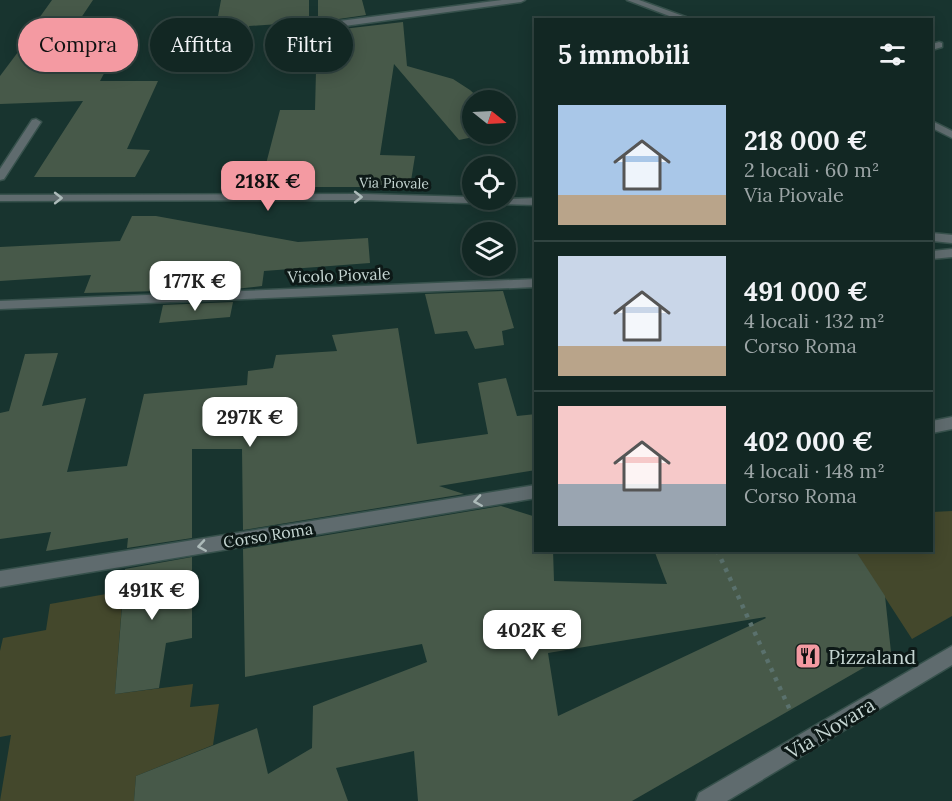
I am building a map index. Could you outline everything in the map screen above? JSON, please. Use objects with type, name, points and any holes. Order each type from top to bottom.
[{"type":"street","points":[[353,22],[520,0]]},
{"type":"street","points":[[631,0],[684,18]]},
{"type":"street","points":[[0,177],[36,122]]},
{"type":"street","points":[[933,125],[952,135]]},
{"type":"street","name":"Via Piovale","points":[[0,198],[363,197],[534,202]]},
{"type":"street","points":[[933,237],[952,239]]},
{"type":"street","points":[[933,255],[952,253]]},
{"type":"street","name":"Vicolo Piovale","points":[[0,304],[534,283]]},
{"type":"street","points":[[933,427],[952,423]]},
{"type":"street","name":"Corso Roma","points":[[0,579],[534,491]]},
{"type":"street","name":"Via Novara","points":[[707,801],[952,655]]},
{"type":"path","points":[[718,552],[790,710]]},
{"type":"green space","points":[[952,511],[952,616],[912,639],[856,552],[933,552],[933,512]]},
{"type":"green space","points":[[123,591],[115,694],[193,684],[190,707],[219,704],[213,745],[136,776],[134,801],[0,801],[11,735],[0,737],[0,651],[3,638],[46,630],[50,604]]},
{"type":"building","points":[[52,0],[93,0],[81,18],[39,18]]},
{"type":"building","points":[[221,0],[309,0],[309,18],[265,18],[265,25],[253,26],[253,18],[218,18]]},
{"type":"building","points":[[318,0],[362,0],[366,15],[345,18],[318,18]]},
{"type":"building","points":[[403,22],[407,66],[453,79],[470,90],[462,90],[462,139],[459,140],[394,64],[380,155],[415,156],[410,187],[260,187],[280,110],[315,110],[316,72],[353,72],[353,28]]},
{"type":"building","points":[[18,52],[18,72],[105,72],[100,81],[158,81],[127,149],[150,150],[135,177],[34,177],[83,101],[0,104],[0,76]]},
{"type":"building","points":[[132,216],[156,216],[298,242],[368,238],[370,263],[264,271],[262,286],[235,289],[84,293],[91,275],[0,281],[0,247],[120,241]]},
{"type":"building","points":[[503,291],[514,328],[502,331],[504,345],[475,349],[467,331],[435,334],[425,294]]},
{"type":"building","points":[[233,302],[230,317],[159,323],[163,305]]},
{"type":"building","points":[[398,328],[417,444],[488,434],[478,383],[506,378],[517,416],[534,414],[534,470],[439,486],[464,494],[243,530],[242,449],[192,449],[192,538],[127,548],[128,538],[46,551],[51,532],[0,539],[0,413],[9,411],[25,354],[58,353],[42,406],[86,398],[67,472],[127,466],[144,394],[247,385],[248,371],[273,368],[276,355],[337,351],[332,335]]},
{"type":"building","points":[[501,506],[534,516],[534,552],[553,552],[554,581],[667,584],[655,552],[856,552],[885,596],[891,652],[632,801],[418,801],[414,751],[336,768],[348,801],[134,801],[136,776],[257,728],[268,774],[312,748],[313,706],[427,662],[422,644],[245,677],[243,549]],"holes":[[[766,618],[558,716],[548,653]]]},
{"type":"building","points":[[192,557],[192,638],[166,643],[159,688],[115,694],[125,569]]},
{"type":"place","name":"Pizzaland","points":[[808,656]]}]
